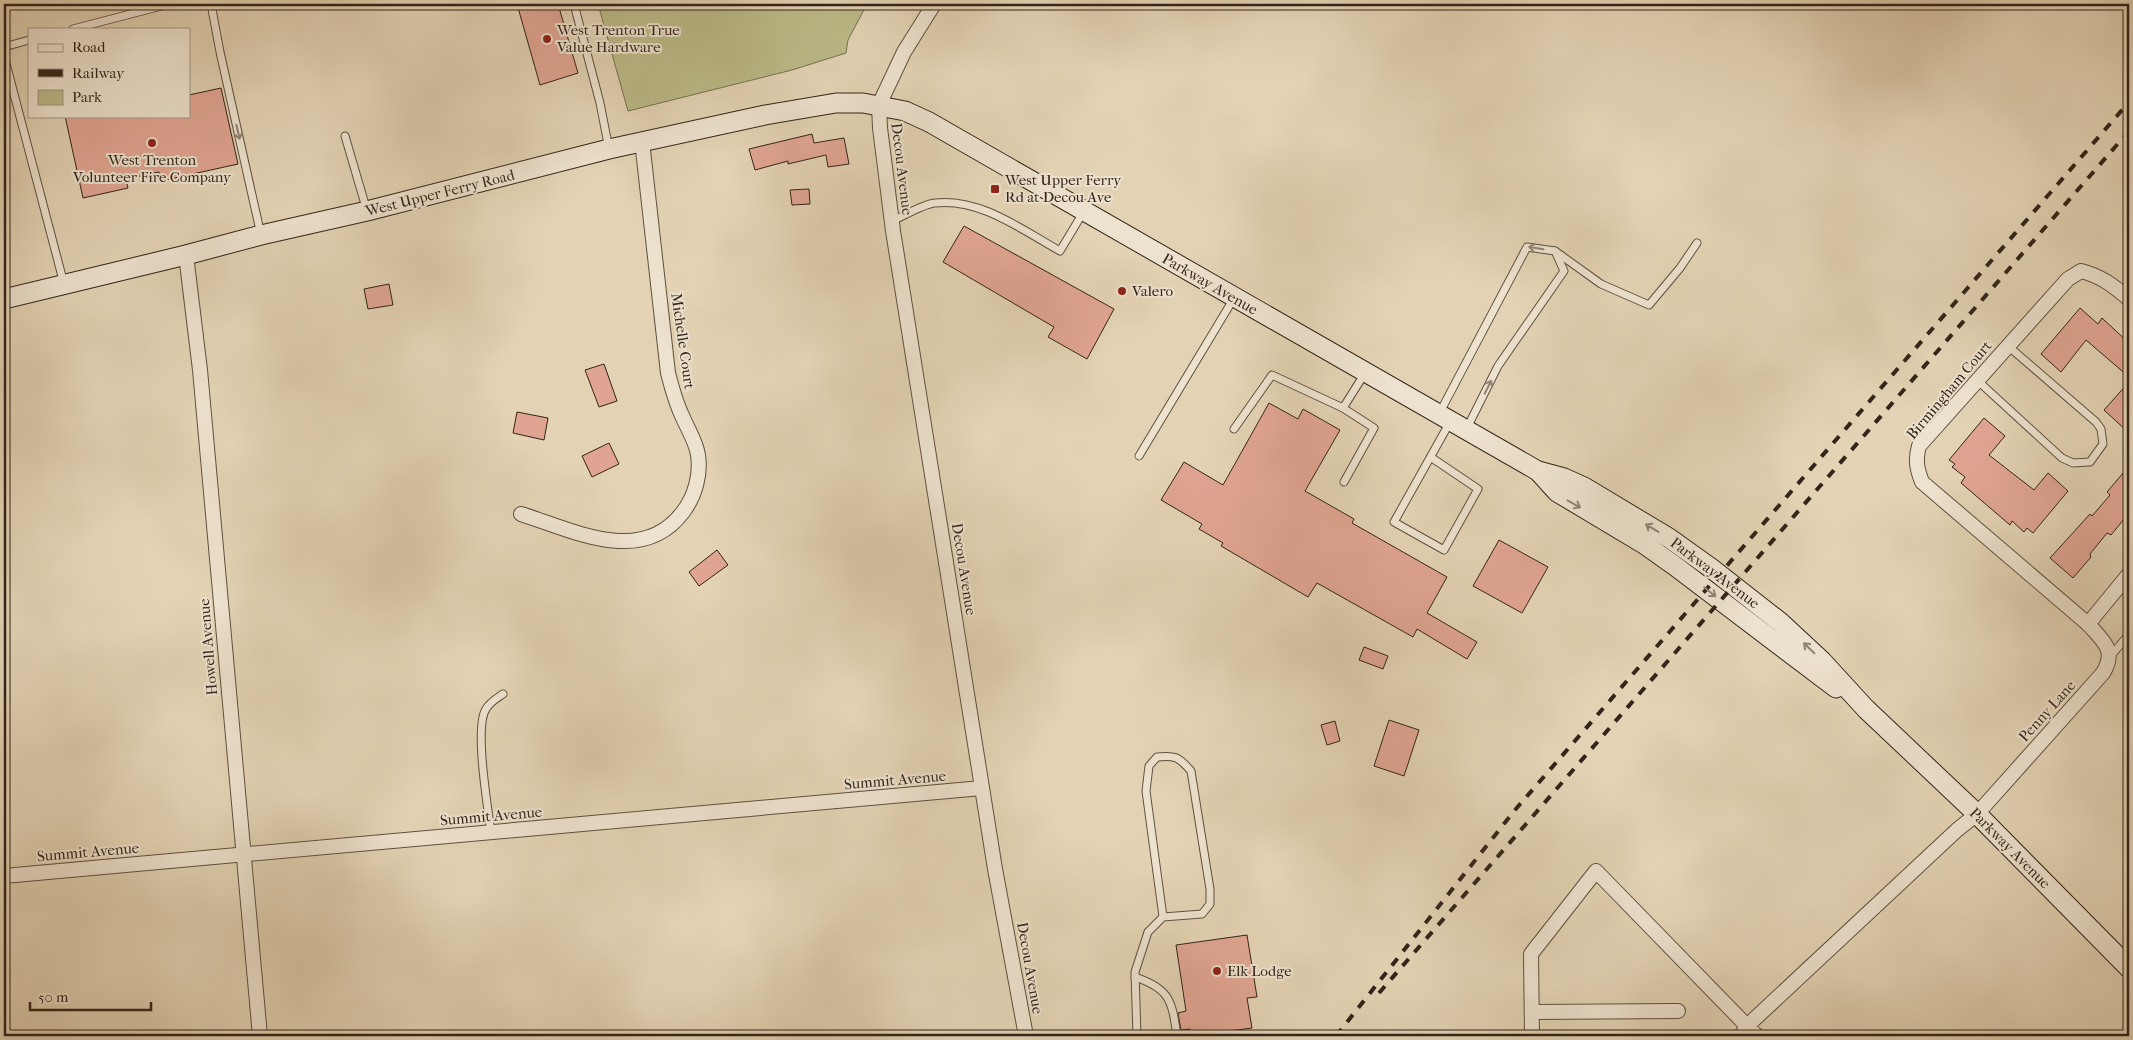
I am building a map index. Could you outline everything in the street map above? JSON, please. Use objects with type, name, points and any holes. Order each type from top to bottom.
[{"type":"main road","name":"West Upper Ferry Road","points":[[4,298],[186,255],[261,235],[367,212],[609,149],[765,115],[836,103],[879,105]]},
{"type":"main road","name":"Parkway Avenue","points":[[879,105],[905,111],[929,122],[1538,471],[1564,478],[1584,487],[1669,538],[1711,568],[1801,641],[1866,709],[1977,814],[2129,968]]},
{"type":"street","points":[[879,105],[904,52],[934,4]]},
{"type":"street","name":"Decou Avenue","points":[[879,105],[880,128],[892,222],[982,788],[1026,1036]]},
{"type":"street","name":"Michelle Court","points":[[521,514],[598,539],[631,542],[648,538],[663,531],[678,519],[688,505],[695,489],[699,472],[698,455],[694,438],[674,397],[668,373],[642,142]]},
{"type":"street","name":"Howell Avenue","points":[[186,255],[200,370],[260,1036]]},
{"type":"street","name":"Birmingham Court","points":[[2088,624],[1922,482],[1917,470],[1916,457],[1919,446],[2068,279],[2081,271],[2095,274],[2111,283],[2129,299]]},
{"type":"street","points":[[2110,658],[2110,653],[2102,640],[2088,624],[2129,574]]},
{"type":"street","name":"Penny Lane","points":[[1744,1031],[1957,830],[1977,814],[2103,673],[2110,663],[2110,658]]},
{"type":"street","name":"Summit Avenue","points":[[4,876],[244,856],[982,788]]},
{"type":"street","points":[[1532,1036],[1531,954],[1596,871],[1744,1031],[1758,1036]]},
{"type":"street","points":[[1533,1012],[1678,1011]]},
{"type":"lane","points":[[77,28],[169,4]]},
{"type":"lane","points":[[211,4],[261,235]]},
{"type":"lane","points":[[574,4],[600,103],[609,149]]},
{"type":"lane","points":[[4,47],[28,40]]},
{"type":"lane","points":[[4,56],[64,284]]},
{"type":"lane","points":[[345,136],[367,212]]},
{"type":"lane","points":[[892,222],[934,203],[965,204],[983,208],[1060,251],[1084,211]]},
{"type":"lane","points":[[1432,458],[1478,489],[1444,550],[1394,522],[1452,422],[1527,247],[1555,251],[1601,284],[1649,305],[1698,243]]},
{"type":"lane","points":[[1452,422],[1498,366],[1564,272],[1555,251]]},
{"type":"lane","points":[[1139,456],[1234,297]]},
{"type":"lane","points":[[1978,381],[2062,458],[2073,463],[2090,462],[2103,444],[2101,429],[2008,346]]},
{"type":"lane","points":[[1343,408],[1365,372]]},
{"type":"lane","points":[[1234,429],[1272,375],[1343,408],[1374,428],[1344,482]]},
{"type":"lane","points":[[2110,658],[2129,634]]},
{"type":"lane","points":[[491,833],[482,756],[482,721],[485,710],[503,694]]},
{"type":"lane","points":[[1137,1036],[1135,977],[1148,932],[1163,917],[1202,914],[1210,904],[1210,889],[1190,771],[1181,760],[1170,756],[1157,757],[1150,766],[1146,791],[1163,917]]},
{"type":"lane","points":[[1135,977],[1153,983],[1166,994],[1173,1010],[1177,1036]]},
{"type":"green space","points":[[598,4],[867,4],[848,40],[846,53],[792,70],[628,111]]},
{"type":"building","name":"West Trenton True Value Hardware","points":[[517,4],[558,4],[578,73],[540,85]]},
{"type":"building","name":"West Trenton Volunteer Fire Company","points":[[221,88],[238,164],[161,181],[159,172],[126,179],[128,188],[83,198],[65,118],[190,118],[190,95]]},
{"type":"building","points":[[812,134],[814,143],[844,138],[849,164],[828,167],[826,155],[788,164],[788,161],[755,170],[749,149]]},
{"type":"building","points":[[809,189],[810,204],[792,205],[790,190]]},
{"type":"building","points":[[964,226],[1114,309],[1087,359],[1048,337],[1054,327],[943,262]]},
{"type":"building","points":[[389,284],[393,305],[368,309],[364,289]]},
{"type":"building","points":[[2080,308],[2098,324],[2102,318],[2129,343],[2129,377],[2086,340],[2061,372],[2041,354]]},
{"type":"building","points":[[604,364],[617,401],[599,407],[585,370]]},
{"type":"building","points":[[2129,382],[2129,433],[2104,410]]},
{"type":"building","points":[[1269,403],[1298,419],[1303,409],[1340,430],[1305,491],[1354,519],[1352,523],[1447,577],[1427,613],[1477,642],[1467,659],[1417,629],[1413,637],[1317,583],[1308,597],[1221,546],[1223,543],[1199,529],[1202,524],[1161,500],[1184,462],[1223,485]]},
{"type":"building","points":[[517,412],[548,418],[544,440],[513,433]]},
{"type":"building","points":[[1984,418],[2005,436],[1989,455],[2034,490],[2048,473],[2068,491],[2033,533],[2027,528],[2024,532],[2012,521],[2010,525],[1961,483],[1965,477],[1952,467],[1955,464],[1949,460]]},
{"type":"building","points":[[609,443],[619,464],[592,477],[582,456]]},
{"type":"building","points":[[2129,466],[2129,513],[2111,535],[2107,533],[2090,554],[2091,557],[2073,578],[2050,558],[2090,514],[2092,516],[2110,495],[2107,492]]},
{"type":"building","points":[[1499,540],[1548,567],[1522,613],[1473,586]]},
{"type":"building","points":[[717,550],[728,565],[699,586],[689,572]]},
{"type":"building","points":[[1364,647],[1388,656],[1383,669],[1359,660]]},
{"type":"building","points":[[1389,720],[1419,730],[1404,776],[1374,766]]},
{"type":"building","points":[[1335,721],[1340,741],[1327,745],[1321,725]]},
{"type":"building","name":"Elk Lodge","points":[[1247,935],[1257,997],[1247,998],[1252,1028],[1191,1036],[1190,1029],[1181,1030],[1178,1013],[1186,1011],[1176,945]]},
{"type":"railway","points":[[1336,1036],[1515,810],[2129,102]]},
{"type":"railway","points":[[1379,993],[2129,131]]},
{"type":"place","name":"West Trenton True Value Hardware","points":[[547,39]]},
{"type":"place","name":"West Trenton Volunteer Fire Company","points":[[152,143]]},
{"type":"place","name":"West Upper Ferry Rd at Decou Ave","points":[[995,189]]},
{"type":"place","name":"Valero","points":[[1122,291]]},
{"type":"place","name":"Elk Lodge","points":[[1217,971]]}]
